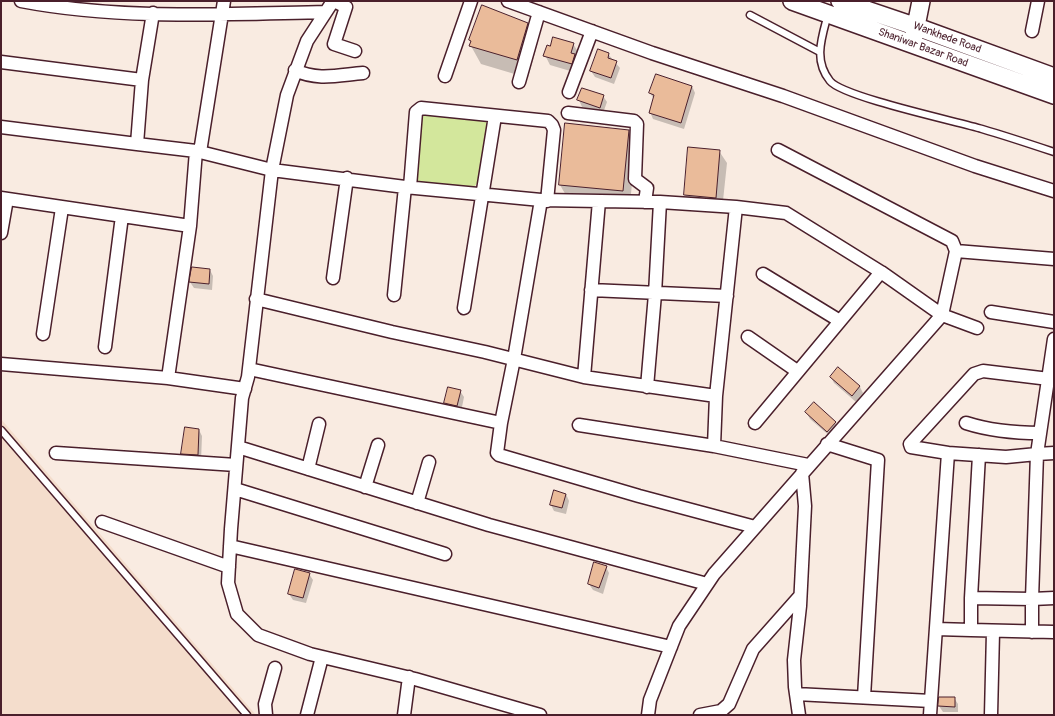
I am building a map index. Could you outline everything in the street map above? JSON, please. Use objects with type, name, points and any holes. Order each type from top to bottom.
[{"type":"main road","name":"Shaniwar Bazar Road","points":[[792,1],[1054,95]]},
{"type":"main road","name":"Wankhede Road","points":[[840,1],[917,27],[1054,78]]},
{"type":"main road","points":[[912,44],[917,27],[921,1]]},
{"type":"street","points":[[21,1],[128,13],[325,12]]},
{"type":"street","points":[[168,378],[190,226],[198,152],[224,1]]},
{"type":"street","points":[[355,51],[334,44],[346,7],[333,1],[307,41],[287,95],[272,170],[249,369],[242,398],[228,583],[237,614],[258,635],[322,656],[409,678],[540,715]]},
{"type":"street","points":[[445,76],[472,1]]},
{"type":"street","points":[[508,1],[783,96],[975,166],[1054,191]]},
{"type":"street","points":[[1032,31],[1038,1]]},
{"type":"street","points":[[519,82],[539,12]]},
{"type":"street","points":[[137,144],[142,80],[153,13]]},
{"type":"street","points":[[569,92],[592,31]]},
{"type":"street","points":[[1,62],[142,80]]},
{"type":"street","points":[[296,70],[306,75],[317,77],[363,73]]},
{"type":"street","points":[[394,295],[416,112],[421,108],[548,121],[554,130],[544,200],[501,423],[497,449],[499,455],[639,496],[755,527]]},
{"type":"street","points":[[568,113],[634,121],[637,124],[635,179],[647,188],[645,202]]},
{"type":"street","points":[[464,308],[481,194],[495,116]]},
{"type":"street","points":[[1,127],[198,152],[272,170],[347,178],[408,187],[544,200],[660,202],[736,207],[786,213],[881,272],[942,315],[977,328]]},
{"type":"street","points":[[648,715],[650,700],[679,626],[707,584],[805,469],[942,315],[956,251],[952,241],[778,150]]},
{"type":"street","points":[[333,278],[347,178]]},
{"type":"street","points":[[1,233],[4,199],[190,226]]},
{"type":"street","points":[[584,377],[599,201]]},
{"type":"street","points":[[647,387],[655,294],[660,202]]},
{"type":"street","points":[[714,446],[716,396],[736,207]]},
{"type":"street","points":[[43,334],[62,208]]},
{"type":"street","points":[[105,347],[122,216]]},
{"type":"street","points":[[956,251],[1054,259]]},
{"type":"street","points":[[755,423],[881,272]]},
{"type":"street","points":[[763,274],[840,321]]},
{"type":"street","points":[[591,290],[727,296]]},
{"type":"street","points":[[256,299],[392,332],[514,359],[584,377],[716,396]]},
{"type":"street","points":[[991,312],[1054,322]]},
{"type":"street","points":[[748,337],[797,371]]},
{"type":"street","points":[[1032,632],[1037,454],[1050,379],[1054,339]]},
{"type":"street","points":[[1,364],[168,378],[245,389]]},
{"type":"street","points":[[249,369],[501,423]]},
{"type":"street","points":[[1050,379],[983,371],[974,374],[910,444],[911,447],[948,453],[1006,457],[1054,453]]},
{"type":"street","points":[[966,423],[1003,432],[1040,433]]},
{"type":"street","points":[[308,469],[319,424]]},
{"type":"street","points":[[579,426],[714,446],[805,469]]},
{"type":"street","points":[[827,444],[878,460],[864,697]]},
{"type":"street","points":[[365,487],[378,445]]},
{"type":"street","points":[[238,447],[489,525],[707,584]]},
{"type":"street","points":[[56,453],[236,465]]},
{"type":"street","points":[[930,715],[948,453]]},
{"type":"street","points":[[971,630],[971,598],[979,455]]},
{"type":"street","points":[[417,503],[429,462]]},
{"type":"street","points":[[799,715],[794,660],[800,596],[805,506],[805,469]]},
{"type":"street","points":[[235,490],[444,554]]},
{"type":"street","points":[[102,522],[229,567]]},
{"type":"street","points":[[230,546],[671,647]]},
{"type":"street","points":[[700,715],[722,713],[729,704],[753,649],[800,596]]},
{"type":"street","points":[[971,598],[1054,598]]},
{"type":"street","points":[[936,628],[993,632],[1054,632]]},
{"type":"street","points":[[991,715],[993,632]]},
{"type":"street","points":[[307,715],[322,656]]},
{"type":"street","points":[[266,715],[265,704],[275,668]]},
{"type":"street","points":[[404,715],[409,678]]},
{"type":"street","points":[[796,694],[931,701]]},
{"type":"lane","points":[[828,13],[820,45],[820,59],[829,80],[836,87],[982,129],[1054,152]]},
{"type":"lane","points":[[750,15],[820,52]]},
{"type":"lane","points":[[1,430],[246,715]]},
{"type":"shaded area","points":[[1,419],[256,715],[1,715]]},
{"type":"green space","points":[[421,113],[488,120],[479,181],[473,188],[416,182]]},
{"type":"building","points":[[482,5],[528,23],[517,60],[469,46],[471,41],[469,40]]},
{"type":"building","points":[[553,37],[574,43],[571,53],[575,54],[572,64],[543,56],[547,45],[550,46]]},
{"type":"building","points":[[598,49],[609,53],[608,58],[617,61],[611,78],[590,71]]},
{"type":"building","points":[[656,74],[692,86],[681,123],[649,113],[654,95],[649,93]]},
{"type":"building","points":[[582,88],[604,95],[600,108],[577,100]]},
{"type":"building","points":[[565,123],[629,130],[623,191],[559,185]]},
{"type":"building","points":[[688,147],[720,150],[716,198],[684,195]]},
{"type":"building","points":[[192,267],[210,269],[209,284],[189,282]]},
{"type":"building","points":[[838,367],[860,386],[852,396],[830,377]]},
{"type":"building","points":[[448,387],[461,390],[457,406],[444,403]]},
{"type":"building","points":[[814,402],[836,422],[827,432],[805,412]]},
{"type":"building","points":[[185,427],[199,429],[198,455],[181,454]]},
{"type":"building","points":[[554,490],[566,494],[562,508],[550,505]]},
{"type":"building","points":[[594,562],[607,566],[599,588],[588,584]]},
{"type":"building","points":[[295,569],[310,573],[303,598],[288,594]]},
{"type":"building","points":[[939,697],[955,697],[955,707],[938,706]]}]
